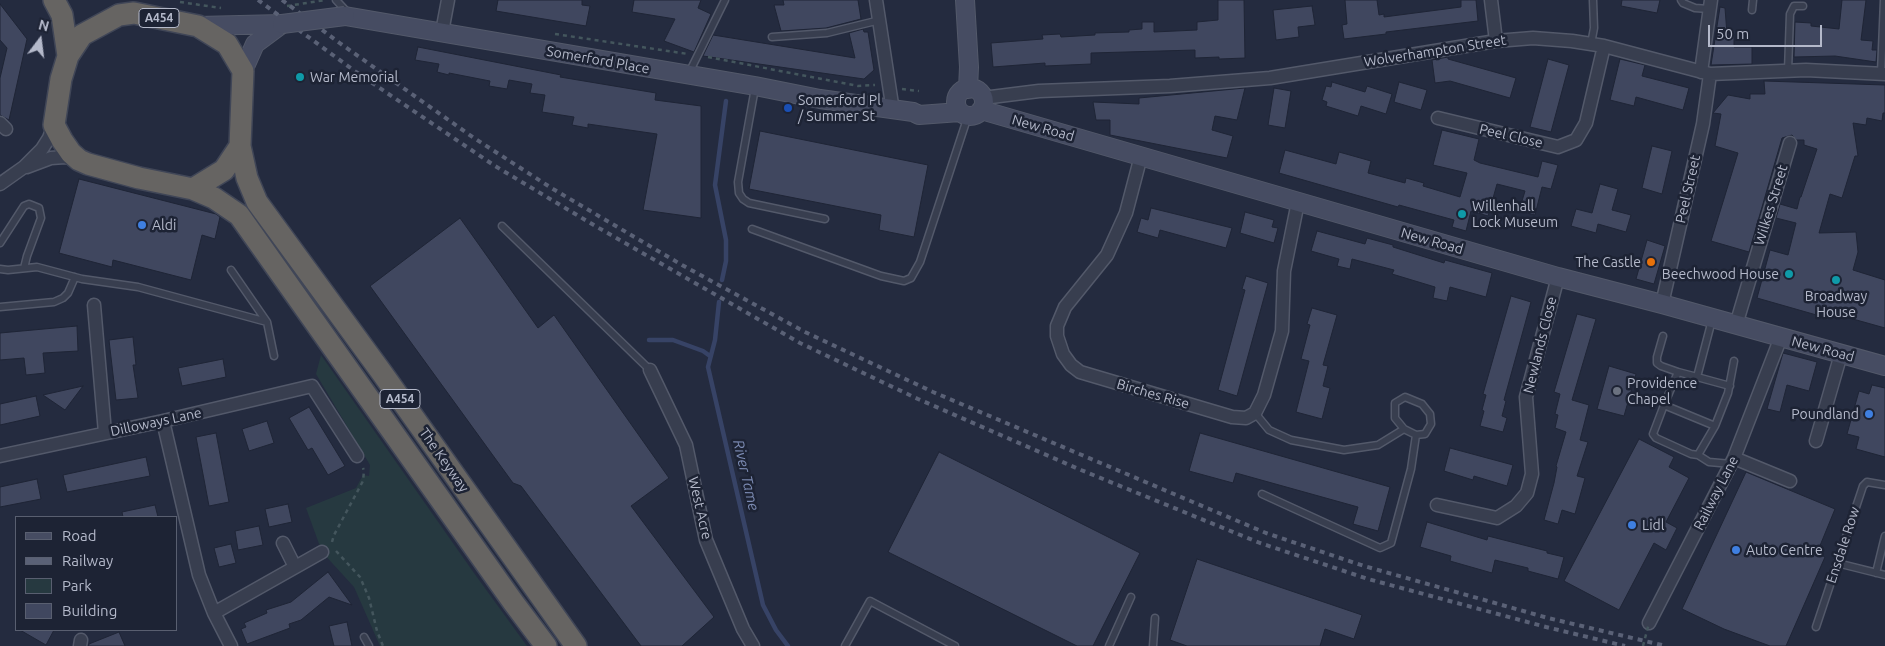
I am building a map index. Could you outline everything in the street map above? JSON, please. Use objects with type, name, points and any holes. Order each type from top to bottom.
[{"type":"highway","name":"A454","points":[[54,0],[62,15],[68,56]]},
{"type":"highway","name":"A454","points":[[54,125],[60,79],[68,56],[82,35],[113,8],[198,26],[227,44],[242,70],[240,146]]},
{"type":"highway","points":[[54,125],[62,140],[78,160]]},
{"type":"highway","points":[[193,189],[224,170],[240,146]]},
{"type":"highway","name":"The Keyway","points":[[240,146],[247,178],[258,202],[576,646]]},
{"type":"highway","name":"A454","points":[[78,160],[139,178],[193,189]]},
{"type":"highway","name":"The Keyway","points":[[193,189],[214,198],[239,215],[546,646]]},
{"type":"highway","points":[[315,321],[333,307]]},
{"type":"main road","points":[[965,0],[969,104]]},
{"type":"main road","name":"Somerford Place","points":[[198,26],[282,24],[348,16],[687,76],[893,110],[913,112],[918,107],[969,104]]},
{"type":"main road","points":[[242,70],[255,44],[282,24]]},
{"type":"main road","name":"New Road","points":[[969,104],[1558,277],[1885,366]]},
{"type":"street","points":[[442,32],[448,0]]},
{"type":"street","points":[[876,0],[893,110]]},
{"type":"street","points":[[1491,0],[1496,40]]},
{"type":"street","name":"Peel Street","points":[[1662,304],[1703,124],[1710,5]]},
{"type":"street","name":"Wolverhampton Street","points":[[969,104],[1039,91],[1170,86],[1270,78],[1496,40],[1533,38],[1604,46],[1705,73],[1806,70],[1883,73]]},
{"type":"street","name":"Peel Close","points":[[1438,118],[1558,147],[1576,140],[1586,123],[1604,46]]},
{"type":"street","points":[[0,184],[24,167],[42,149],[54,125]]},
{"type":"street","name":"Wilkes Street","points":[[1736,325],[1790,143]]},
{"type":"street","name":"Birches Rise","points":[[1141,156],[1126,213],[1107,255],[1065,307],[1057,326],[1057,336],[1063,354],[1071,365],[1080,372],[1232,417],[1246,418],[1255,414]]},
{"type":"street","points":[[24,167],[51,158],[78,160]]},
{"type":"street","points":[[1255,414],[1264,395],[1282,331],[1284,271],[1298,202]]},
{"type":"street","name":"Newlands Close","points":[[1437,505],[1496,518],[1516,506],[1527,493],[1532,474],[1526,397],[1558,277]]},
{"type":"street","points":[[94,305],[105,433]]},
{"type":"street","name":"Railway Lane","points":[[1649,623],[1733,461],[1781,338]]},
{"type":"street","points":[[1816,441],[1842,354]]},
{"type":"street","name":"West Acre","points":[[650,370],[686,445],[706,540],[743,629],[753,646]]},
{"type":"street","name":"Dilloways Lane","points":[[0,456],[163,421],[312,386],[358,456]]},
{"type":"street","points":[[163,421],[199,575],[214,613],[231,646]]},
{"type":"street","points":[[1733,461],[1790,481]]},
{"type":"street","points":[[283,543],[295,567]]},
{"type":"street","points":[[214,613],[322,552]]},
{"type":"lane","points":[[336,0],[348,16]]},
{"type":"lane","points":[[687,76],[725,0]]},
{"type":"lane","points":[[1591,44],[1594,28],[1594,0]]},
{"type":"lane","points":[[1681,0],[1683,3],[1695,8],[1710,5]]},
{"type":"lane","points":[[1752,10],[1753,0]]},
{"type":"lane","points":[[1883,73],[1884,0]]},
{"type":"lane","points":[[1788,71],[1790,14],[1794,6],[1803,6]]},
{"type":"lane","points":[[772,37],[827,33],[880,20]]},
{"type":"lane","points":[[755,86],[738,182],[739,192],[743,199],[749,203],[825,219]]},
{"type":"lane","points":[[752,229],[881,276],[904,282],[911,278],[920,262],[969,104]]},
{"type":"lane","points":[[0,243],[24,206],[29,204],[39,208],[41,218],[24,268]]},
{"type":"lane","points":[[502,226],[650,370]]},
{"type":"lane","points":[[0,268],[8,270],[37,267],[75,277],[138,287],[268,322]]},
{"type":"lane","points":[[231,270],[268,322],[274,356]]},
{"type":"lane","points":[[0,307],[54,302],[63,298],[68,293],[75,277]]},
{"type":"lane","points":[[1697,377],[1713,319]]},
{"type":"lane","points":[[1663,336],[1657,358],[1657,362],[1661,366],[1730,386]]},
{"type":"lane","points":[[1698,455],[1715,426],[1730,386],[1734,362]]},
{"type":"lane","points":[[1678,372],[1653,434],[1656,438],[1691,454],[1698,455],[1710,462],[1733,461]]},
{"type":"lane","points":[[1405,397],[1422,404],[1430,414],[1431,424],[1425,434],[1416,435],[1404,429],[1395,418],[1395,403],[1405,397]]},
{"type":"lane","points":[[1664,406],[1715,426]]},
{"type":"lane","points":[[1255,414],[1269,430],[1292,440],[1344,450],[1378,445],[1404,429]]},
{"type":"lane","points":[[1262,494],[1380,548],[1391,543],[1408,479],[1416,435]]},
{"type":"lane","name":"Ensdale Row","points":[[1816,626],[1863,486],[1867,482],[1885,485]]},
{"type":"lane","points":[[1876,573],[1885,536]]},
{"type":"lane","points":[[1837,563],[1885,575]]},
{"type":"lane","points":[[1109,646],[1131,597]]},
{"type":"lane","points":[[845,646],[870,600],[955,646]]},
{"type":"lane","points":[[1153,646],[1155,618]]},
{"type":"lane","points":[[364,637],[369,646]]},
{"type":"path","points":[[282,6],[326,0]]},
{"type":"path","points":[[175,2],[225,8]]},
{"type":"path","points":[[553,33],[698,56],[858,86],[890,87],[919,92]]},
{"type":"path","points":[[358,456],[364,471],[363,481],[334,535],[332,546],[360,577],[369,598],[376,631],[383,646]]},
{"type":"path","points":[[1644,646],[1649,623]]},
{"type":"green space","points":[[321,355],[527,646],[380,646],[354,587],[322,552],[306,508],[356,488],[363,475],[369,476],[370,465],[316,374]]},
{"type":"building","points":[[498,0],[582,0],[582,5],[590,6],[586,26],[496,11]]},
{"type":"building","points":[[634,0],[701,0],[698,8],[711,14],[694,52],[664,41],[675,19],[632,12]]},
{"type":"building","points":[[783,0],[858,0],[861,19],[826,28],[781,31],[774,5],[784,5]]},
{"type":"building","points":[[1218,0],[1244,0],[1245,58],[1195,58],[1195,50],[1091,53],[1091,64],[1045,66],[1045,63],[993,67],[991,43],[1043,39],[1042,35],[1060,34],[1061,37],[1129,32],[1129,30],[1142,29],[1142,22],[1154,22],[1154,32],[1197,30],[1197,22],[1218,20]]},
{"type":"building","points":[[1345,0],[1377,0],[1379,15],[1384,14],[1384,17],[1461,7],[1461,0],[1476,0],[1478,21],[1344,39],[1342,25],[1347,24]]},
{"type":"building","points":[[1622,0],[1660,0],[1657,13],[1621,6]]},
{"type":"building","points":[[1842,0],[1866,0],[1861,40],[1873,41],[1872,50],[1877,50],[1876,62],[1835,56],[1794,57],[1795,22],[1811,23],[1811,26],[1839,29]]},
{"type":"building","points":[[0,4],[27,39],[9,120],[0,115],[0,78],[7,48],[0,40]]},
{"type":"building","points":[[1312,6],[1315,25],[1298,27],[1299,37],[1276,40],[1273,10]]},
{"type":"building","points":[[1720,7],[1725,8],[1727,34],[1734,34],[1734,47],[1752,47],[1752,64],[1711,65]]},
{"type":"building","points":[[863,29],[864,32],[868,32],[874,70],[864,79],[703,56],[713,35],[855,58],[849,33]]},
{"type":"building","points":[[418,47],[561,75],[560,77],[656,93],[655,100],[701,106],[701,218],[643,210],[657,134],[588,124],[588,128],[572,125],[574,117],[542,112],[545,95],[530,93],[532,84],[509,80],[507,89],[489,86],[490,81],[437,72],[439,64],[415,60]]},
{"type":"building","points":[[1448,57],[1448,59],[1516,78],[1510,98],[1450,81],[1435,83],[1432,60]]},
{"type":"building","points":[[1548,59],[1569,65],[1551,132],[1530,127]]},
{"type":"building","points":[[1620,59],[1645,65],[1642,76],[1689,88],[1683,110],[1636,97],[1634,106],[1610,100]]},
{"type":"building","points":[[1764,81],[1885,85],[1885,113],[1883,113],[1882,121],[1867,118],[1866,125],[1853,123],[1858,156],[1855,156],[1842,198],[1830,194],[1819,233],[1856,232],[1858,252],[1853,270],[1885,280],[1885,328],[1828,312],[1827,318],[1757,298],[1770,250],[1788,255],[1796,223],[1776,218],[1780,204],[1797,209],[1817,149],[1804,145],[1804,140],[1797,140],[1792,135],[1782,138],[1749,252],[1711,241],[1738,153],[1715,146],[1721,114],[1713,113],[1728,95],[1750,99],[1750,94],[1765,94]]},
{"type":"building","points":[[1332,82],[1365,92],[1367,86],[1392,94],[1386,114],[1361,106],[1358,116],[1326,106],[1327,102],[1322,100],[1326,86],[1331,87]]},
{"type":"building","points":[[1399,82],[1427,90],[1421,110],[1394,102]]},
{"type":"building","points":[[1245,88],[1237,120],[1215,116],[1212,130],[1233,136],[1227,158],[1110,135],[1110,120],[1096,120],[1093,102],[1139,104],[1139,98]]},
{"type":"building","points":[[1274,88],[1291,91],[1285,128],[1268,125]]},
{"type":"building","points":[[1442,130],[1479,139],[1474,160],[1480,163],[1538,177],[1542,161],[1558,165],[1551,189],[1542,187],[1535,215],[1519,211],[1525,191],[1497,184],[1488,216],[1471,211],[1466,231],[1452,227],[1454,220],[1399,205],[1398,207],[1279,173],[1285,150],[1336,164],[1339,152],[1371,161],[1368,173],[1405,183],[1406,178],[1424,183],[1423,186],[1460,197],[1467,173],[1433,165]]},
{"type":"building","points":[[760,131],[928,165],[914,237],[879,230],[881,215],[749,189]]},
{"type":"building","points":[[1652,146],[1672,151],[1662,194],[1642,188]]},
{"type":"building","name":"Aldi","points":[[79,179],[216,214],[220,217],[215,239],[202,235],[191,280],[113,260],[112,267],[59,253]]},
{"type":"building","points":[[1600,184],[1618,189],[1612,210],[1631,215],[1626,232],[1598,224],[1596,233],[1571,226],[1576,209],[1592,213]]},
{"type":"building","points":[[1151,208],[1232,228],[1226,248],[1160,230],[1158,238],[1137,232],[1141,218],[1148,220]]},
{"type":"building","points":[[1245,212],[1274,220],[1272,227],[1278,228],[1274,243],[1240,233]]},
{"type":"building","points":[[460,218],[538,328],[554,315],[669,478],[631,506],[714,617],[682,646],[641,646],[521,486],[513,483],[370,286]]},
{"type":"building","points":[[1317,231],[1365,244],[1367,238],[1444,263],[1445,260],[1492,273],[1486,297],[1450,287],[1447,301],[1433,298],[1435,287],[1392,274],[1394,270],[1352,259],[1350,269],[1337,266],[1339,259],[1311,251]]},
{"type":"building","name":"The Castle","points":[[1647,240],[1665,246],[1654,284],[1636,279]]},
{"type":"building","points":[[1246,276],[1268,283],[1237,396],[1218,390],[1245,290],[1242,289]]},
{"type":"building","points":[[1511,296],[1531,302],[1504,400],[1506,401],[1502,416],[1507,418],[1503,432],[1480,426],[1486,395],[1483,394]]},
{"type":"building","points":[[1312,308],[1337,315],[1323,365],[1328,366],[1323,386],[1330,388],[1322,419],[1296,412],[1309,361],[1301,359],[1310,325],[1307,324]]},
{"type":"building","points":[[1577,314],[1596,319],[1572,400],[1589,405],[1580,440],[1588,442],[1577,476],[1585,478],[1575,514],[1562,510],[1558,524],[1544,520],[1566,432],[1555,428],[1558,415],[1555,414],[1560,394],[1554,392]]},
{"type":"building","points":[[77,326],[78,351],[43,353],[45,373],[26,375],[24,358],[0,360],[0,333]]},
{"type":"building","points":[[133,337],[136,365],[133,365],[138,398],[116,400],[109,340]]},
{"type":"building","points":[[1783,353],[1817,362],[1809,391],[1787,385],[1780,412],[1767,409]]},
{"type":"building","points":[[223,359],[226,377],[182,386],[178,368]]},
{"type":"building","name":"Providence Chapel","points":[[1609,366],[1636,374],[1624,416],[1597,409]]},
{"type":"building","name":"Poundland","points":[[1872,385],[1885,388],[1885,457],[1856,449],[1859,437],[1847,434],[1859,391],[1869,394]]},
{"type":"building","points":[[83,386],[65,410],[43,395]]},
{"type":"building","points":[[36,396],[40,416],[0,425],[0,404]]},
{"type":"building","points":[[309,407],[345,466],[328,475],[312,448],[308,450],[289,418]]},
{"type":"building","points":[[267,421],[274,443],[249,451],[242,429]]},
{"type":"building","points":[[216,433],[229,502],[209,506],[196,437]]},
{"type":"building","points":[[1200,433],[1390,487],[1378,531],[1353,524],[1358,507],[1236,473],[1233,483],[1189,471]]},
{"type":"building","name":"Lidl","points":[[1639,439],[1674,457],[1669,467],[1689,478],[1666,522],[1677,528],[1666,550],[1654,543],[1619,610],[1564,581]]},
{"type":"building","points":[[1450,448],[1513,465],[1507,486],[1474,476],[1473,480],[1444,471]]},
{"type":"building","points":[[939,452],[1140,553],[1093,646],[1077,646],[888,552]]},
{"type":"building","points":[[146,457],[150,476],[67,492],[63,475]]},
{"type":"building","points":[[1746,472],[1835,509],[1817,553],[1825,557],[1786,646],[1770,646],[1724,629],[1682,609]]},
{"type":"building","points":[[37,479],[41,499],[0,507],[0,487]]},
{"type":"building","points":[[288,504],[292,522],[269,527],[265,509]]},
{"type":"building","points":[[155,505],[158,516],[123,516],[122,512]]},
{"type":"building","points":[[1427,522],[1487,540],[1488,536],[1564,557],[1558,579],[1528,571],[1528,568],[1495,560],[1492,573],[1450,561],[1451,556],[1420,547]]},
{"type":"building","points":[[259,526],[263,545],[238,550],[235,531]]},
{"type":"building","points":[[231,544],[236,563],[219,567],[214,548]]},
{"type":"building","points":[[1197,559],[1362,615],[1354,639],[1325,629],[1320,646],[1187,646],[1170,640]]},
{"type":"building","points":[[328,572],[352,605],[329,597],[301,620],[289,624],[290,628],[247,644],[241,629],[246,627],[244,623],[267,613],[266,610],[291,602]]},
{"type":"building","points":[[347,622],[352,646],[334,646],[329,626]]},
{"type":"building","points":[[22,631],[53,631],[46,645]]},
{"type":"building","points":[[119,632],[125,646],[88,646],[89,644]]},
{"type":"waterway","name":"River Tame","points":[[722,280],[726,261],[726,240],[715,185],[726,101]]},
{"type":"waterway","name":"River Tame","points":[[719,302],[715,340],[708,367],[763,605],[776,630],[788,646]]},
{"type":"waterway","points":[[649,340],[673,340],[703,351],[710,356]]},
{"type":"railway","points":[[258,0],[356,72],[495,166],[597,227],[800,343],[918,399],[1081,470],[1260,543],[1368,579],[1546,627],[1625,646]]},
{"type":"railway","points":[[282,0],[474,138],[553,189],[682,265],[805,332],[933,392],[1266,533],[1364,566],[1548,618],[1666,646]]},
{"type":"place","name":"War Memorial","points":[[300,77]]},
{"type":"place","name":"Somerford Pl / Summer St","points":[[788,108]]},
{"type":"place","name":"Willenhall Lock Museum","points":[[1462,214]]},
{"type":"place","name":"Aldi","points":[[142,225]]},
{"type":"place","name":"The Castle","points":[[1651,262]]},
{"type":"place","name":"Beechwood House","points":[[1789,274]]},
{"type":"place","name":"Broadway House","points":[[1836,280]]},
{"type":"place","name":"Providence Chapel","points":[[1617,391]]},
{"type":"place","name":"Poundland","points":[[1869,414]]},
{"type":"place","name":"Lidl","points":[[1632,525]]},
{"type":"place","name":"Auto Centre","points":[[1736,550]]}]
